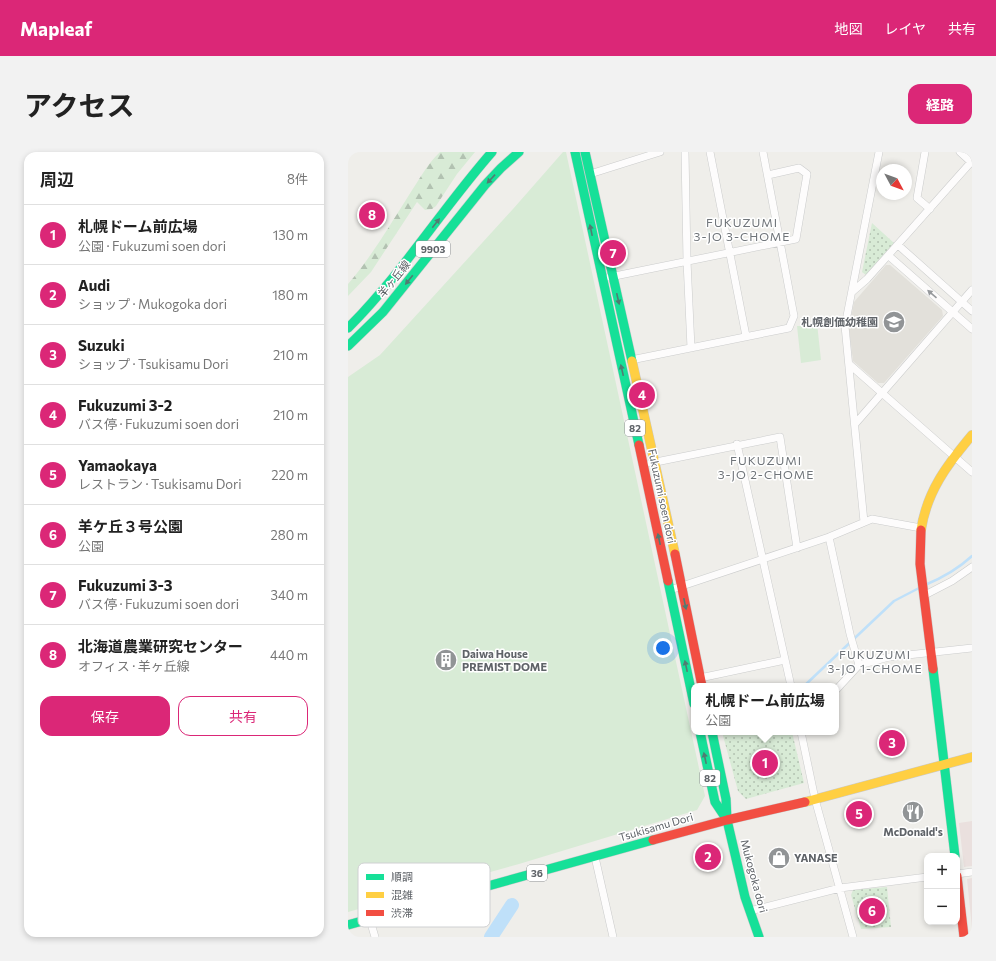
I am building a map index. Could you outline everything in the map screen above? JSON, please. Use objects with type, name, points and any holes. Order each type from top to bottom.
[{"type":"main road","name":"羊ヶ丘線","points":[[348,328],[380,294],[437,222],[472,174],[492,152]]},
{"type":"main road","name":"羊ヶ丘線","points":[[348,346],[383,312],[485,185],[519,152]]},
{"type":"main road","name":"Fukuzumi soen dori","points":[[575,152],[691,690]]},
{"type":"main road","name":"Fukuzumi soen dori","points":[[585,152],[653,462],[682,586],[701,682]]},
{"type":"main road","points":[[955,853],[920,564],[921,528],[928,500],[935,485],[954,456],[972,435]]},
{"type":"main road","name":"82","points":[[701,735],[715,802],[727,820]]},
{"type":"main road","name":"82","points":[[713,735],[726,799],[727,820]]},
{"type":"main road","name":"Tsukisamu Dori","points":[[490,886],[727,820],[816,799],[972,757]]},
{"type":"main road","name":"Mukogoka dori","points":[[727,820],[745,896],[759,937]]},
{"type":"main road","points":[[959,889],[964,937]]},
{"type":"main road","name":"Tsukisamu Dori","points":[[348,925],[358,923]]},
{"type":"street","points":[[590,174],[646,154],[660,152]]},
{"type":"street","points":[[685,152],[687,261],[691,348]]},
{"type":"street","points":[[710,152],[746,336]]},
{"type":"street","points":[[631,360],[789,328],[794,316],[763,152]]},
{"type":"street","points":[[864,522],[845,326],[879,152]]},
{"type":"street","points":[[925,152],[917,198],[930,209]]},
{"type":"street","points":[[852,292],[868,279],[972,162],[960,152]]},
{"type":"street","points":[[602,279],[796,239],[807,174],[799,168],[768,176]]},
{"type":"street","points":[[898,246],[972,310]]},
{"type":"street","points":[[889,256],[972,329]]},
{"type":"street","points":[[922,285],[931,274]]},
{"type":"street","points":[[855,424],[972,290]]},
{"type":"street","points":[[849,364],[972,472]]},
{"type":"street","points":[[643,465],[737,444],[780,437],[797,548]]},
{"type":"street","points":[[737,444],[790,683]]},
{"type":"street","points":[[670,590],[829,537],[872,520],[921,528]]},
{"type":"street","points":[[829,537],[850,634],[859,665]]},
{"type":"street","points":[[924,592],[952,581],[972,567]]},
{"type":"street","points":[[839,687],[859,665],[888,657],[972,648]]},
{"type":"street","points":[[701,682],[785,660]]},
{"type":"street","points":[[802,735],[816,799],[853,937]]},
{"type":"street","points":[[595,857],[613,937]]},
{"type":"street","points":[[960,874],[972,872]]},
{"type":"street","points":[[750,912],[840,888],[924,877]]},
{"type":"street","points":[[372,927],[376,937]]},
{"type":"shaded area","name":"札幌創価幼稚園","points":[[886,265],[890,265],[942,310],[943,316],[884,383],[878,383],[853,361],[849,328],[854,302]]},
{"type":"shaded area","points":[[972,821],[972,866],[964,867],[959,823]]},
{"type":"shaded area","points":[[972,878],[972,928],[967,879]]},
{"type":"green space","points":[[440,152],[475,152],[457,174],[436,206],[432,209],[425,210],[417,202],[371,272],[348,296],[348,284],[388,229],[427,167]]},
{"type":"green space","points":[[563,152],[566,152],[705,796],[697,810],[490,872],[490,863],[358,863],[358,909],[348,912],[348,377],[380,355]]},
{"type":"green space","points":[[872,223],[894,243],[866,275],[862,272]]},
{"type":"green space","points":[[817,323],[821,360],[801,363],[797,326],[802,326],[802,324]]},
{"type":"green space","points":[[723,735],[793,735],[804,783],[746,799],[738,791]]},
{"type":"green space","points":[[887,887],[891,927],[861,929],[851,895],[853,890]]},
{"type":"waterway","points":[[925,585],[962,565],[972,556]]},
{"type":"waterway","points":[[807,683],[894,601],[921,587]]},
{"type":"waterway","points":[[491,937],[512,905]]},
{"type":"traffic: fast","points":[[348,328],[386,286],[492,152]]},
{"type":"traffic: fast","points":[[348,346],[383,312],[485,185],[519,152]]},
{"type":"traffic: fast","points":[[575,152],[639,445]]},
{"type":"traffic: fast","points":[[585,152],[632,361]]},
{"type":"traffic: fast","points":[[668,581],[691,690]]},
{"type":"traffic: fast","points":[[933,669],[955,853]]},
{"type":"traffic: fast","points":[[701,735],[715,802],[727,820]]},
{"type":"traffic: fast","points":[[713,735],[726,799],[727,820]]},
{"type":"traffic: fast","points":[[727,820],[745,897],[759,937]]},
{"type":"traffic: fast","points":[[490,885],[653,840]]},
{"type":"traffic: fast","points":[[348,925],[358,922]]},
{"type":"traffic: slow","points":[[632,361],[675,554]]},
{"type":"traffic: slow","points":[[921,530],[928,503],[939,479],[954,457],[972,435]]},
{"type":"traffic: slow","points":[[805,802],[972,757]]},
{"type":"traffic: jam","points":[[639,445],[668,581]]},
{"type":"traffic: jam","points":[[921,530],[920,564],[933,669]]},
{"type":"traffic: jam","points":[[675,554],[701,683]]},
{"type":"traffic: jam","points":[[653,840],[727,820],[805,802]]},
{"type":"traffic: jam","points":[[958,889],[964,937]]},
{"type":"place","name":"北海道農業研究センター","points":[[372,215]]},
{"type":"place","name":"Fukuzumi 3-3","points":[[613,253]]},
{"type":"place","name":"札幌創価幼稚園","points":[[894,322]]},
{"type":"place","name":"Fukuzumi 3-2","points":[[642,395]]},
{"type":"place","name":"Daiwa House PREMIST DOME","points":[[446,660]]},
{"type":"place","name":"Suzuki","points":[[892,743]]},
{"type":"place","name":"札幌ドーム前広場","points":[[765,763]]},
{"type":"place","name":"McDonald's","points":[[913,812]]},
{"type":"place","name":"Yamaokaya","points":[[859,814]]},
{"type":"place","name":"Audi","points":[[708,857]]},
{"type":"place","name":"YANASE","points":[[779,858]]},
{"type":"place","name":"羊ケ丘３号公園","points":[[872,911]]},
{"type":"district","name":"FUKUZUMI 3-JO 3-CHOME","points":[[742,230]]},
{"type":"district","name":"FUKUZUMI 3-JO 2-CHOME","points":[[766,468]]},
{"type":"district","name":"FUKUZUMI 3-JO 1-CHOME","points":[[875,662]]}]
